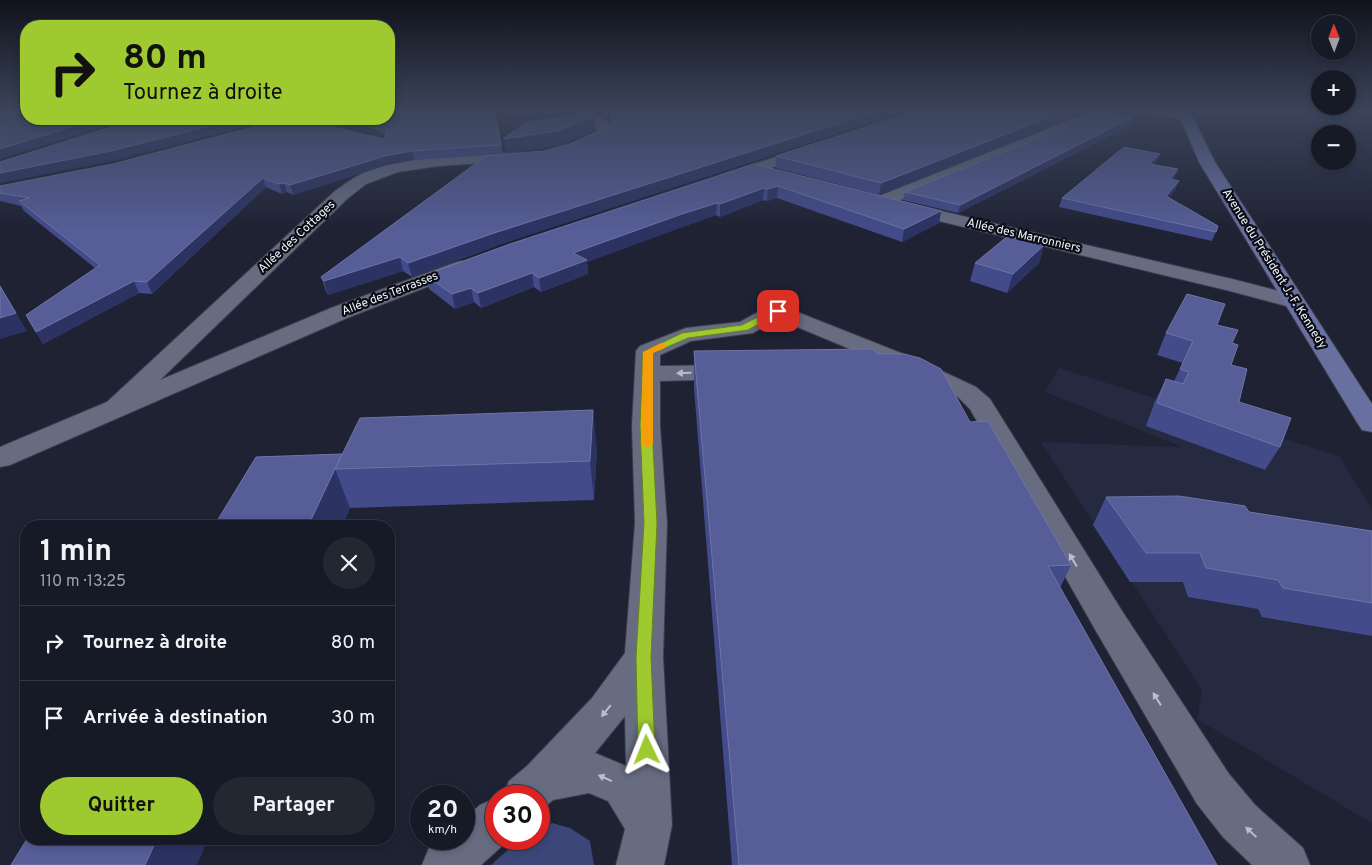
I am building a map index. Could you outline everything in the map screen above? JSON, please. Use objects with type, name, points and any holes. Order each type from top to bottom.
[{"type":"main road","name":"Avenue du Président J.-F. Kennedy","points":[[1202,150],[1294,302],[1372,424]]},
{"type":"street","points":[[558,153],[566,150]]},
{"type":"street","points":[[709,184],[808,150]]},
{"type":"street","name":"Allée des Marronniers","points":[[1000,150],[872,199],[1236,286],[1294,302]]},
{"type":"street","name":"Allée des Cottages","points":[[0,458],[116,408],[341,195],[361,181],[386,172],[416,165],[540,156]]},
{"type":"street","points":[[754,169],[782,176]]},
{"type":"street","name":"Allée des Terrasses","points":[[116,408],[339,313],[476,262]]},
{"type":"street","points":[[644,845],[644,657],[651,523],[646,426],[648,352],[686,335],[745,328],[778,311],[907,364],[967,392],[980,405],[1213,789],[1239,821],[1286,865]]},
{"type":"street","points":[[857,369],[896,368],[907,364]]},
{"type":"street","points":[[648,374],[750,371]]},
{"type":"street","points":[[537,785],[606,711],[644,657]]},
{"type":"street","points":[[544,785],[590,772],[623,786],[644,845]]},
{"type":"street","points":[[446,865],[485,831]]},
{"type":"shaded area","points":[[1059,368],[1339,456],[1372,509],[1372,823],[1197,719],[1202,690],[1041,442],[1182,447],[1045,392]]},
{"type":"shaded area","points":[[550,824],[570,828],[590,841],[594,865],[491,865],[508,850],[550,850]]},
{"type":"building","points":[[37,150],[114,150],[0,173],[0,162]]},
{"type":"building","points":[[165,150],[421,150],[385,156],[290,185],[279,184],[263,178],[147,282],[134,281],[36,332],[26,315],[100,265],[19,201],[30,198],[0,193],[0,186],[113,164]]},
{"type":"building","points":[[754,150],[494,233],[408,263],[400,257],[324,281],[321,277],[486,156],[544,151]]},
{"type":"building","points":[[794,150],[965,150],[881,183],[776,156]]},
{"type":"building","points":[[1009,150],[1067,150],[960,205],[905,192]]},
{"type":"building","points":[[1120,150],[1141,150],[1160,154],[1149,164],[1178,169],[1170,179],[1179,181],[1166,196],[1218,226],[1216,232],[1062,198]]},
{"type":"building","points":[[754,164],[941,211],[904,229],[778,186],[768,189],[764,188],[720,204],[717,203],[682,214],[573,253],[587,260],[539,278],[532,273],[478,293],[471,288],[452,294],[425,275],[510,244]]},
{"type":"building","points":[[1009,235],[1044,245],[1013,274],[975,263]]},
{"type":"building","points":[[0,286],[16,313],[0,318]]},
{"type":"building","points":[[1187,294],[1225,304],[1217,325],[1238,330],[1232,343],[1238,345],[1231,365],[1247,369],[1239,402],[1291,418],[1280,447],[1157,403],[1166,379],[1183,384],[1189,372],[1180,369],[1193,341],[1166,333]]},
{"type":"building","points":[[873,349],[877,354],[904,354],[920,358],[941,369],[970,422],[988,421],[1071,565],[1048,566],[1217,865],[739,865],[694,351]]},
{"type":"building","points":[[593,410],[590,461],[335,469],[360,418]]},
{"type":"building","points":[[342,454],[311,520],[218,520],[256,457]]},
{"type":"building","points":[[1179,496],[1245,506],[1249,512],[1372,531],[1372,603],[1283,588],[1278,580],[1206,568],[1200,553],[1146,553],[1106,497]]},
{"type":"building","points":[[23,845],[154,845],[145,865],[11,865]]},
{"type":"slow traffic","points":[[647,444],[648,352],[661,346]]},
{"type":"route","points":[[647,750],[644,657],[651,523],[646,426],[648,352],[686,335],[745,328],[778,311]]}]
